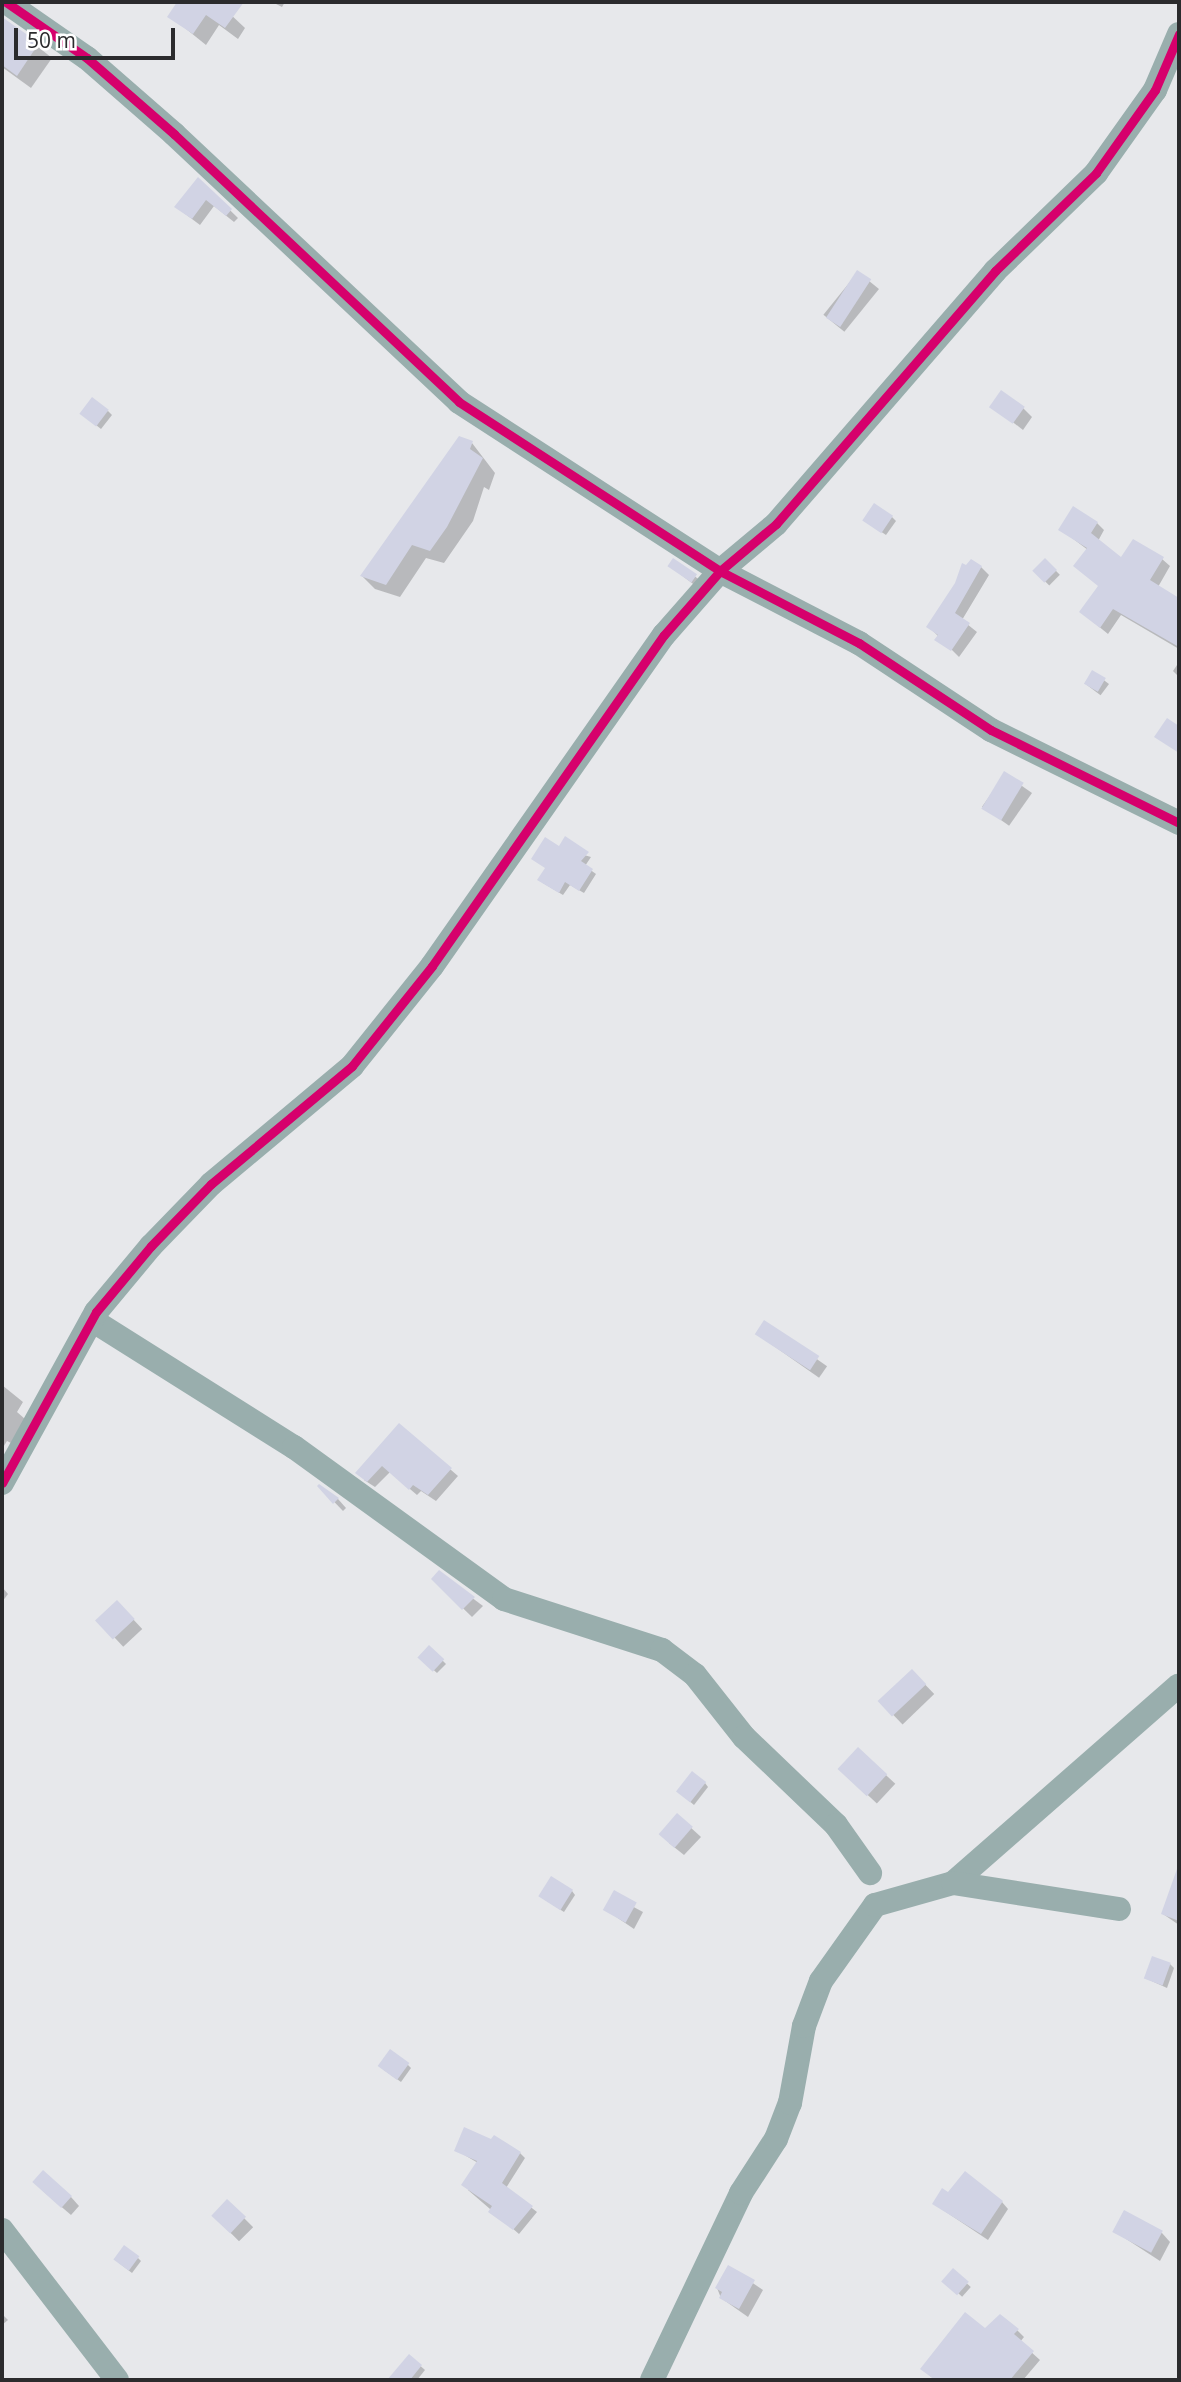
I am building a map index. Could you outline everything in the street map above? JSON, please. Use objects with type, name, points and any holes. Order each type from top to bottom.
[{"type":"street","points":[[6,2],[87,58],[174,134],[458,402],[720,571],[859,643],[991,730],[1179,822]]},
{"type":"street","points":[[2,1483],[92,1320],[151,1246],[211,1184],[352,1066],[432,966],[664,635],[720,571],[776,524],[995,271],[1096,173],[1155,90],[1179,34]]},
{"type":"street","points":[[92,1320],[294,1447],[504,1599],[662,1650],[695,1675],[744,1737],[836,1825],[870,1873]]},
{"type":"street","points":[[953,1883],[1179,1685]]},
{"type":"street","points":[[652,2380],[741,2193],[775,2139],[790,2103],[804,2026],[821,1981],[875,1905],[953,1883],[1119,1909]]},
{"type":"street","points":[[2,2230],[117,2380]]},
{"type":"building","points":[[177,2],[244,2],[225,28],[206,15],[193,34],[167,17]]},
{"type":"building","points":[[2,17],[39,43],[17,76],[2,65]]},
{"type":"building","points":[[198,177],[232,209],[226,216],[206,200],[192,219],[174,207]]},
{"type":"building","points":[[857,270],[871,279],[840,327],[826,318]]},
{"type":"building","points":[[1001,390],[1025,407],[1013,424],[989,407]]},
{"type":"building","points":[[92,397],[109,410],[96,426],[79,414]]},
{"type":"building","points":[[459,436],[473,441],[470,449],[483,458],[447,527],[430,551],[412,545],[386,585],[360,576]]},
{"type":"building","points":[[874,503],[893,516],[881,533],[862,520]]},
{"type":"building","points":[[1073,506],[1098,522],[1091,533],[1121,557],[1133,539],[1164,557],[1150,580],[1179,598],[1179,647],[1113,609],[1100,628],[1079,612],[1098,586],[1073,566],[1087,548],[1058,530]]},
{"type":"building","points":[[673,558],[697,574],[691,583],[667,566]]},
{"type":"building","points":[[1045,558],[1057,570],[1044,583],[1032,571]]},
{"type":"building","points":[[971,559],[982,566],[955,613],[970,623],[951,651],[934,640],[938,635],[926,627],[955,583],[962,563],[966,565]]},
{"type":"building","points":[[1092,670],[1106,678],[1098,692],[1084,684]]},
{"type":"building","points":[[1167,718],[1179,726],[1179,753],[1154,737]]},
{"type":"building","points":[[1004,771],[1024,783],[1001,821],[981,809]]},
{"type":"building","points":[[565,836],[589,852],[581,861],[593,869],[579,891],[565,882],[559,893],[537,880],[545,868],[531,859],[545,837],[559,846]]},
{"type":"building","points":[[764,1320],[819,1356],[810,1370],[755,1334]]},
{"type":"building","points":[[399,1423],[452,1468],[428,1495],[413,1485],[409,1490],[382,1466],[367,1482],[355,1473]]},
{"type":"building","points":[[319,1484],[339,1498],[333,1504],[317,1486]]},
{"type":"building","points":[[439,1570],[475,1597],[462,1610],[431,1579]]},
{"type":"building","points":[[117,1600],[135,1619],[113,1639],[95,1620]]},
{"type":"building","points":[[429,1645],[444,1659],[433,1672],[417,1657]]},
{"type":"building","points":[[912,1669],[926,1684],[892,1716],[878,1701]]},
{"type":"building","points":[[858,1747],[887,1774],[867,1796],[838,1769]]},
{"type":"building","points":[[692,1771],[706,1782],[690,1803],[676,1791]]},
{"type":"building","points":[[677,1813],[693,1827],[674,1848],[659,1834]]},
{"type":"building","points":[[1179,1869],[1179,1921],[1161,1914]]},
{"type":"building","points":[[551,1876],[573,1890],[560,1910],[538,1896]]},
{"type":"building","points":[[614,1890],[637,1903],[626,1923],[603,1910]]},
{"type":"building","points":[[1152,1956],[1171,1963],[1163,1985],[1144,1979]]},
{"type":"building","points":[[390,2049],[409,2063],[397,2080],[378,2066]]},
{"type":"building","points":[[464,2127],[491,2139],[494,2135],[521,2152],[502,2183],[533,2206],[513,2230],[488,2212],[492,2206],[461,2185],[477,2161],[454,2151]]},
{"type":"building","points":[[43,2170],[72,2196],[61,2208],[32,2182]]},
{"type":"building","points":[[965,2171],[1003,2201],[981,2234],[932,2204],[942,2188],[948,2192]]},
{"type":"building","points":[[227,2199],[246,2217],[230,2234],[211,2216]]},
{"type":"building","points":[[1124,2210],[1163,2231],[1151,2253],[1112,2232]]},
{"type":"building","points":[[124,2245],[139,2256],[129,2271],[113,2260]]},
{"type":"building","points":[[728,2265],[755,2280],[739,2309],[719,2298],[722,2292],[715,2288]]},
{"type":"building","points":[[953,2268],[969,2282],[957,2295],[941,2282]]},
{"type":"building","points":[[965,2312],[985,2328],[1000,2314],[1019,2329],[1014,2334],[1034,2351],[1010,2380],[935,2380],[920,2369]]},
{"type":"building","points":[[409,2354],[422,2365],[410,2380],[387,2380]]},
{"type":"cycle path","points":[[6,2],[87,58],[174,134],[459,402],[720,571],[859,643],[991,730],[1179,823]]},
{"type":"cycle path","points":[[2,1483],[96,1312],[151,1246],[211,1184],[352,1066],[432,966],[664,635],[720,571],[776,524],[995,271],[1096,173],[1155,90],[1179,34]]}]
